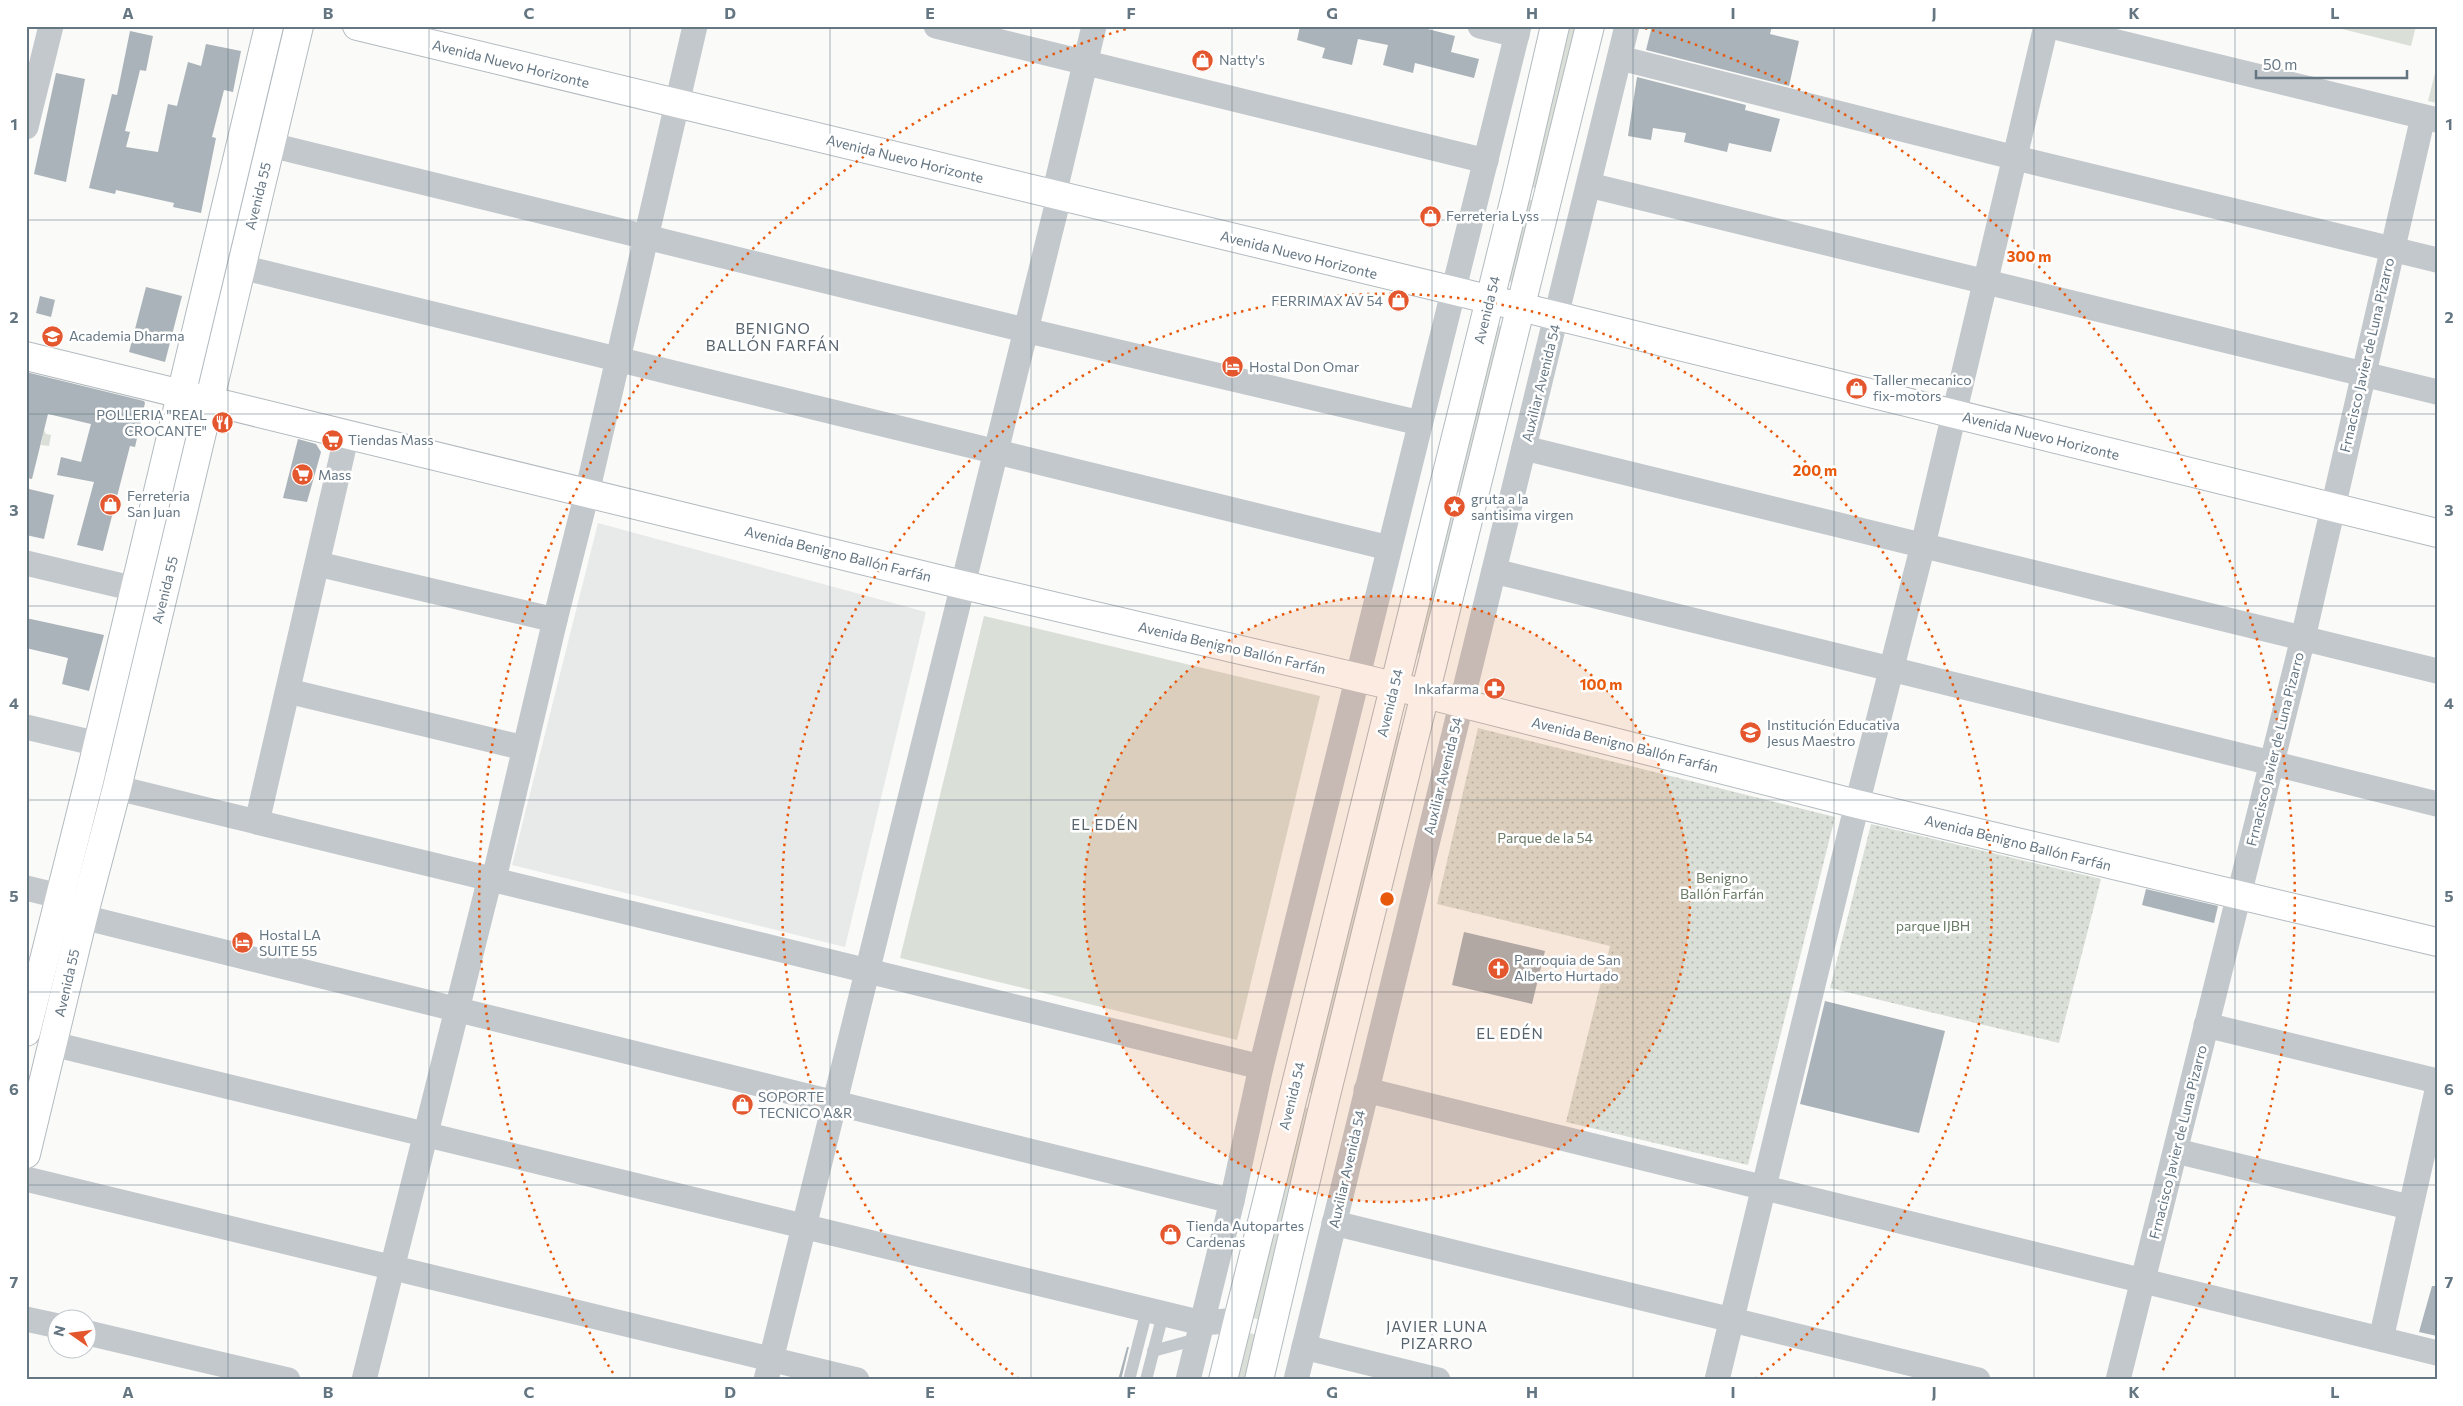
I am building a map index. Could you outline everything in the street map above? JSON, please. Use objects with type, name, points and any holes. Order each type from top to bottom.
[{"type":"street","points":[[26,127],[51,26]]},
{"type":"street","name":"Avenida 55","points":[[26,1032],[98,744],[269,26]]},
{"type":"street","name":"Avenida 55","points":[[26,1154],[83,917],[117,788],[299,26]]},
{"type":"street","name":"Avenida Nuevo Horizonte","points":[[357,26],[677,105],[1521,307],[1557,318],[2437,533]]},
{"type":"street","points":[[364,1380],[487,890],[494,879],[554,620],[587,493],[695,26]]},
{"type":"street","points":[[936,26],[1486,161]]},
{"type":"street","points":[[768,1369],[963,585],[994,451],[1059,197],[1057,182],[1094,26]]},
{"type":"street","points":[[1188,1380],[1232,1201],[1261,1067],[1518,31],[1480,26]]},
{"type":"street","name":"Avenida 54","points":[[1223,1380],[1490,300],[1555,26]]},
{"type":"street","points":[[1259,1380],[1324,1103],[1590,26]]},
{"type":"street","name":"Auxiliar Avenida 54","points":[[1296,1380],[1627,26]]},
{"type":"street","points":[[1717,1380],[1762,1188],[1986,282],[2046,26]]},
{"type":"street","points":[[2051,26],[2430,118]]},
{"type":"street","points":[[1620,58],[2016,158],[2437,260]]},
{"type":"street","name":"Frnacisco Javier de Luna Pizarro","points":[[2118,1380],[2303,638],[2392,249],[2430,118]]},
{"type":"street","points":[[271,145],[1025,330],[1420,423]]},
{"type":"street","points":[[1589,185],[2437,392]]},
{"type":"street","points":[[241,267],[1389,548]]},
{"type":"street","name":"Avenida Benigno Ballón Farfán","points":[[26,356],[963,585],[1461,702],[1857,804],[2437,942]]},
{"type":"street","points":[[257,822],[347,434]]},
{"type":"street","points":[[1524,448],[2437,671]]},
{"type":"street","points":[[26,563],[135,588]]},
{"type":"street","points":[[318,564],[554,620]]},
{"type":"street","points":[[1494,571],[2437,804]]},
{"type":"street","points":[[288,691],[524,748]]},
{"type":"street","points":[[26,727],[98,744]]},
{"type":"street","points":[[89,781],[1261,1067]]},
{"type":"street","points":[[26,888],[59,896]]},
{"type":"street","points":[[83,917],[1232,1201]]},
{"type":"street","points":[[2206,1025],[2437,1082]]},
{"type":"street","points":[[53,1044],[426,1137],[1155,1312],[1200,1331],[1238,1320]]},
{"type":"street","points":[[1366,1090],[2437,1353]]},
{"type":"street","points":[[2381,1339],[2409,1207],[2437,1091]]},
{"type":"street","points":[[2176,1151],[2409,1207]]},
{"type":"street","points":[[26,1179],[392,1268],[768,1369],[857,1380]]},
{"type":"street","points":[[1334,1223],[1732,1318],[1978,1380]]},
{"type":"street","points":[[26,1319],[48,1324]]},
{"type":"street","points":[[98,1335],[288,1380]]},
{"type":"street","points":[[1304,1347],[1438,1380]]},
{"type":"lane","points":[[1146,1380],[1153,1351],[1155,1312]]},
{"type":"lane","points":[[1129,1380],[1155,1312]]},
{"type":"lane","points":[[1153,1351],[1200,1331]]},
{"type":"shaded area","points":[[598,523],[926,612],[845,947],[512,865]]},
{"type":"green space","points":[[1564,26],[1578,26],[1539,189],[1526,186]]},
{"type":"green space","points":[[2330,26],[2416,26],[2411,46]]},
{"type":"green space","points":[[275,44],[286,47],[209,362],[199,359]]},
{"type":"green space","points":[[2437,65],[2437,103],[2428,101]]},
{"type":"green space","points":[[1523,198],[1536,201],[1516,283],[1503,280]]},
{"type":"green space","points":[[1492,324],[1505,327],[1465,494],[1452,491]]},
{"type":"green space","points":[[44,430],[46,434],[51,435],[49,446],[41,445]]},
{"type":"green space","points":[[1448,510],[1461,513],[1427,655],[1414,652]]},
{"type":"green space","points":[[984,616],[1320,696],[1237,1040],[900,958]]},
{"type":"green space","name":"Benigno Ballón Farfán","points":[[1478,728],[1835,817],[1748,1165],[1566,1122],[1610,946],[1437,904]]},
{"type":"green space","points":[[1394,730],[1406,734],[1316,1094],[1302,1091]]},
{"type":"green space","name":"parque IJBH","points":[[1871,824],[2101,879],[2059,1043],[1830,988]]},
{"type":"green space","points":[[1299,1106],[1313,1109],[1262,1320],[1248,1317]]},
{"type":"green space","points":[[1244,1332],[1258,1335],[1248,1380],[1232,1380]]},
{"type":"building","points":[[1300,26],[1416,26],[1455,36],[1451,52],[1479,59],[1474,78],[1415,63],[1413,73],[1383,65],[1388,45],[1358,39],[1352,65],[1322,58],[1325,48],[1297,40]]},
{"type":"building","points":[[1652,26],[1772,26],[1770,34],[1799,41],[1789,86],[1646,50]]},
{"type":"building","points":[[130,31],[153,36],[146,71],[140,70],[125,131],[130,132],[126,147],[158,152],[168,104],[177,106],[188,62],[201,66],[206,44],[241,51],[233,92],[224,90],[212,137],[216,138],[201,213],[173,207],[174,203],[116,190],[115,194],[89,188],[112,94],[117,95]]},
{"type":"building","points":[[56,73],[85,79],[66,182],[34,174]]},
{"type":"building","points":[[1637,77],[1746,105],[1745,110],[1780,119],[1771,152],[1729,143],[1727,152],[1684,142],[1686,133],[1653,128],[1651,140],[1628,136]]},
{"type":"building","points":[[146,287],[182,296],[165,362],[129,352]]},
{"type":"building","points":[[40,296],[55,300],[51,317],[36,313]]},
{"type":"building","points":[[26,372],[144,401],[145,403],[135,447],[130,446],[103,551],[77,545],[94,482],[57,475],[61,457],[81,462],[91,424],[48,414],[32,479],[26,478]]},
{"type":"building","name":"Mass","points":[[298,439],[316,444],[321,452],[307,502],[283,498]]},
{"type":"building","points":[[29,489],[54,495],[44,539],[26,535],[26,500]]},
{"type":"building","points":[[26,618],[104,635],[89,691],[62,684],[68,658],[26,648]]},
{"type":"building","points":[[2146,889],[2218,906],[2214,923],[2142,905]]},
{"type":"building","name":"Parroquia de San Alberto Hurtado","points":[[1464,932],[1545,951],[1532,1004],[1452,985]]},
{"type":"building","points":[[1825,1001],[1945,1031],[1919,1133],[1800,1104]]},
{"type":"building","points":[[2432,1286],[2437,1286],[2437,1336],[2419,1332]]},
{"type":"building","points":[[1127,1347],[1129,1347],[1121,1380],[1118,1380]]},
{"type":"place","name":"Natty's","points":[[1203,60]]},
{"type":"place","name":"Ferreteria Lyss","points":[[1430,216]]},
{"type":"place","name":"FERRIMAX AV 54","points":[[1399,301]]},
{"type":"place","name":"Academia Dharma","points":[[53,336]]},
{"type":"place","name":"Hostal Don Omar","points":[[1233,367]]},
{"type":"place","name":"Taller mecanico fix-motors","points":[[1857,388]]},
{"type":"place","name":"POLLERIA \"REAL CROCANTE\"","points":[[223,423]]},
{"type":"place","name":"Tiendas Mass","points":[[332,440]]},
{"type":"place","name":"Mass","points":[[302,475]]},
{"type":"place","name":"Ferreteria San Juan","points":[[111,504]]},
{"type":"place","name":"gruta a la santisima virgen","points":[[1455,507]]},
{"type":"place","name":"Inkafarma","points":[[1495,689]]},
{"type":"place","name":"Institución Educativa Jesus Maestro","points":[[1751,733]]},
{"type":"place","name":"Hostal LA SUITE 55","points":[[243,943]]},
{"type":"place","name":"Parroquia de San Alberto Hurtado","points":[[1498,968]]},
{"type":"place","name":"SOPORTE TECNICO A&R","points":[[742,1105]]},
{"type":"place","name":"Tienda Autopartes Cardenas","points":[[1170,1234]]},
{"type":"district","name":"BENIGNO BALLÓN FARFÁN","points":[[773,338]]},
{"type":"district","name":"EL EDÉN","points":[[1105,825]]},
{"type":"district","name":"EL EDÉN","points":[[1510,1034]]},
{"type":"district","name":"JAVIER LUNA PIZARRO","points":[[1437,1336]]},
{"type":"park label","name":"Parque de la 54","points":[[1545,838]]}]
